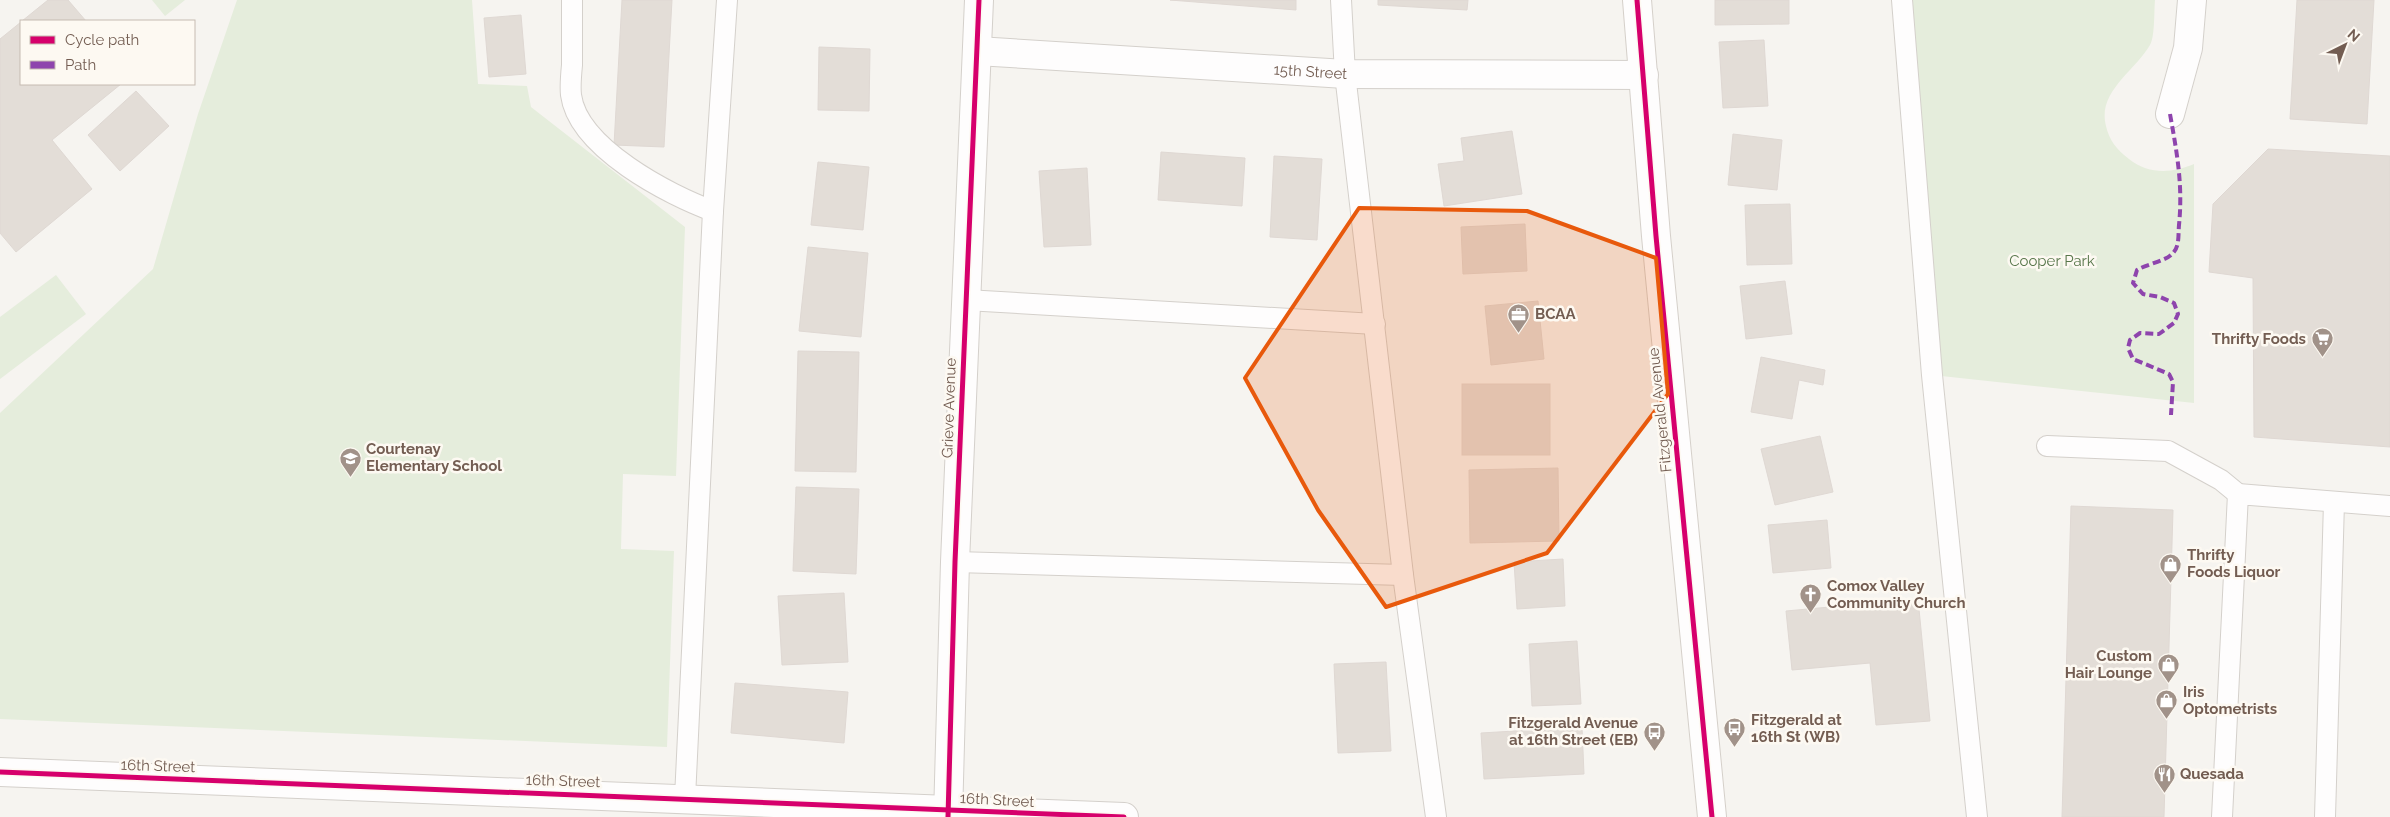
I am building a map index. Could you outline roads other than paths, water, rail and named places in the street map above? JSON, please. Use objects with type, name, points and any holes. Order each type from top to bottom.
[{"type":"street","name":"Grieve Avenue","points":[[949,814],[948,770],[955,562],[979,0]]},
{"type":"street","name":"Fitzgerald Avenue","points":[[1637,0],[1656,236],[1712,817]]},
{"type":"street","points":[[2170,114],[2188,48],[2192,0]]},
{"type":"street","name":"15th Street","points":[[977,51],[1345,74],[1644,75]]},
{"type":"street","name":"16th Street","points":[[0,772],[685,798],[949,814],[1124,817]]},
{"type":"lane","points":[[572,0],[571,96],[579,118],[596,139],[633,172],[684,201],[713,211]]},
{"type":"lane","points":[[685,798],[713,211],[727,0]]},
{"type":"lane","points":[[1341,0],[1345,74],[1403,575],[1436,817]]},
{"type":"lane","points":[[1902,0],[1932,375],[1977,817]]},
{"type":"lane","points":[[966,300],[1375,324]]},
{"type":"lane","points":[[2047,446],[2168,451],[2221,480],[2238,494],[2390,506]]},
{"type":"lane","points":[[2222,817],[2238,494]]},
{"type":"lane","points":[[2325,817],[2334,502]]},
{"type":"lane","points":[[955,562],[1403,575]]},
{"type":"place","name":"BCAA","points":[[1519,333]]},
{"type":"place","name":"Thrifty Foods","points":[[2322,358]]},
{"type":"place","name":"Courtenay Elementary School","points":[[350,477]]},
{"type":"place","name":"Thrifty Foods Liquor","points":[[2171,583]]},
{"type":"place","name":"Comox Valley Community Church","points":[[1811,614]]},
{"type":"place","name":"Custom Hair Lounge","points":[[2168,684]]},
{"type":"place","name":"Iris Optometrists","points":[[2167,720]]},
{"type":"place","name":"Fitzgerald at 16th St (WB)","points":[[1735,748]]},
{"type":"place","name":"Fitzgerald Avenue at 16th Street (EB)","points":[[1654,751]]},
{"type":"place","name":"Quesada","points":[[2164,793]]},
{"type":"park label","name":"Cooper Park","points":[[2052,261]]}]
